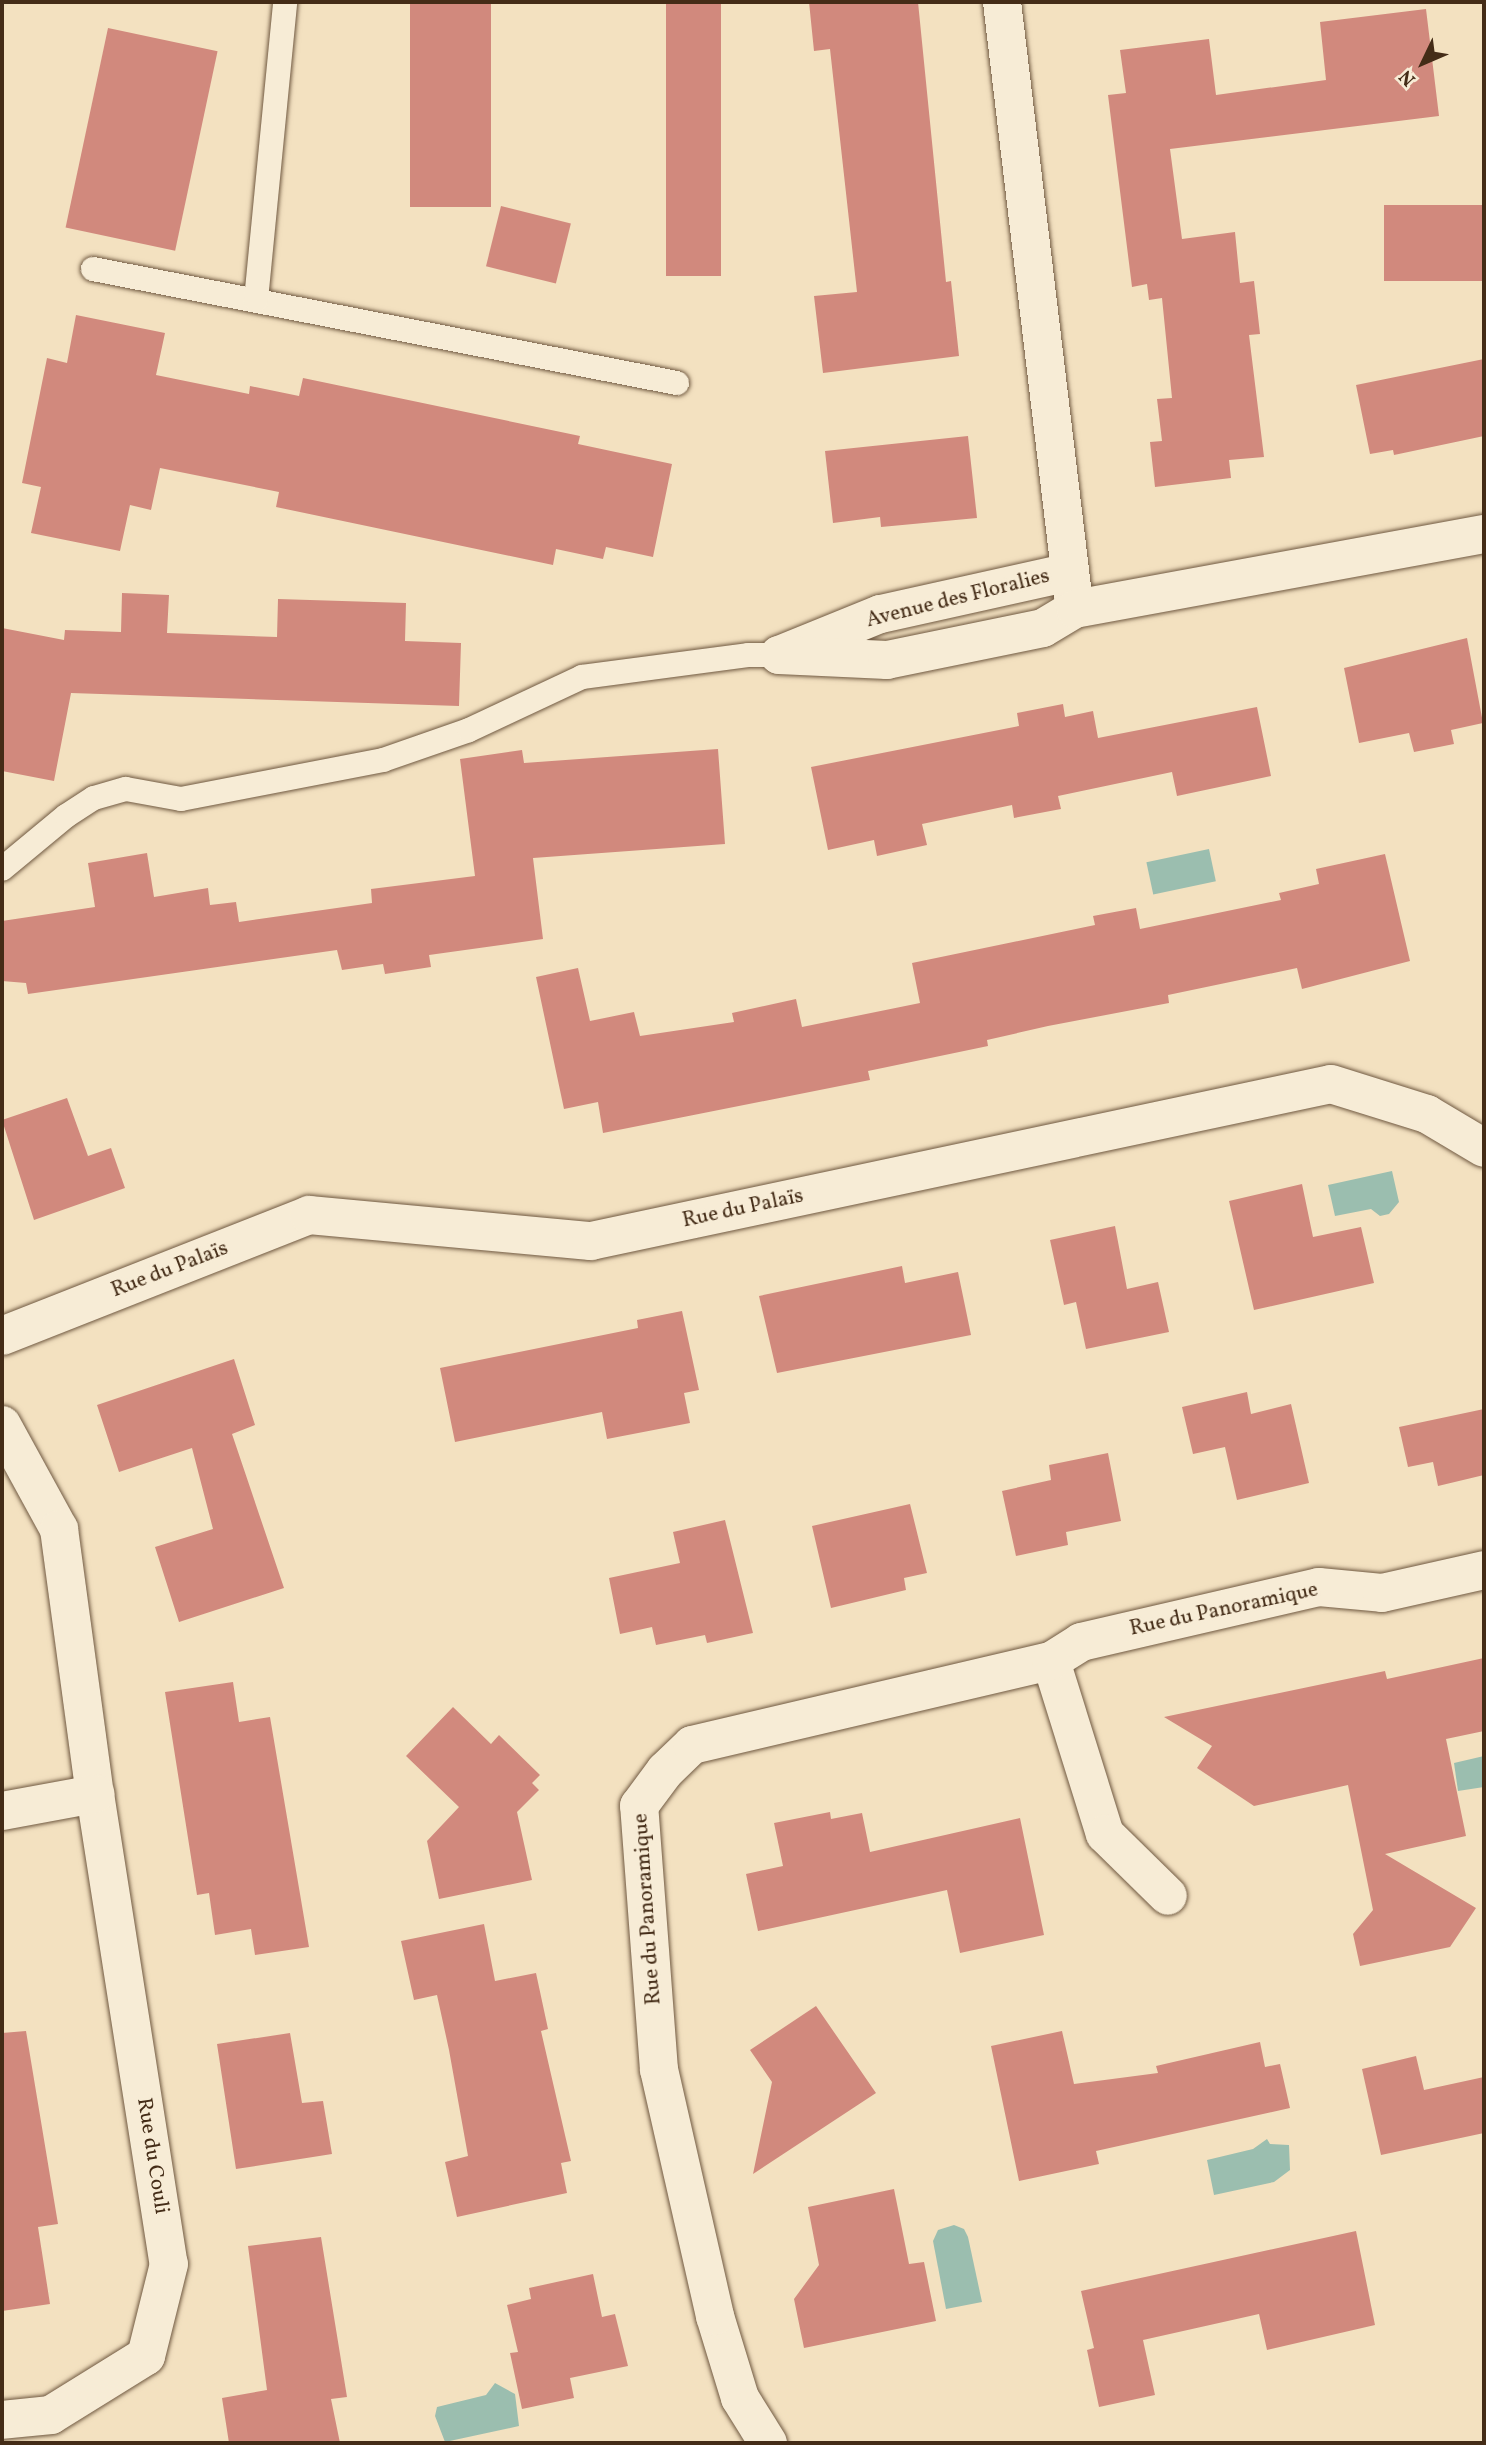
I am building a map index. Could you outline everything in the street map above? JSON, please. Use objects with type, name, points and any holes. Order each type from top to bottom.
[{"type":"street","name":"Avenue des Floralies","points":[[1002,2],[1075,609]]},
{"type":"street","name":"Avenue des Floralies","points":[[779,655],[887,660],[1043,628],[1075,609],[1484,534]]},
{"type":"street","name":"Avenue des Floralies","points":[[779,655],[880,614],[1070,572]]},
{"type":"street","name":"Rue du Palaïs","points":[[2,1336],[309,1215],[591,1241],[1331,1084],[1427,1114],[1484,1148]]},
{"type":"street","name":"Rue du Couli","points":[[2,1426],[59,1529],[94,1794],[169,2264],[146,2356],[51,2415],[2,2420]]},
{"type":"street","name":"Rue du Panoramique","points":[[768,2443],[740,2398],[715,2316],[659,2070],[639,1806],[692,1745],[1051,1661],[1081,1642],[1319,1587],[1382,1593],[1484,1570]]},
{"type":"street","points":[[1051,1661],[1105,1833],[1168,1896]]},
{"type":"street","points":[[2,1811],[94,1794]]},
{"type":"lane","points":[[256,300],[285,2]]},
{"type":"lane","points":[[93,269],[677,383]]},
{"type":"lane","points":[[2,869],[66,816],[94,798],[126,789],[181,799],[383,760],[469,730],[582,677],[748,654],[779,655]]},
{"type":"shaded area","points":[[1209,849],[1216,881],[1153,895],[1146,862]]},
{"type":"shaded area","points":[[1392,1171],[1399,1202],[1389,1214],[1380,1216],[1371,1209],[1335,1216],[1328,1185]]},
{"type":"shaded area","points":[[1484,1756],[1484,1787],[1458,1791],[1454,1763]]},
{"type":"shaded area","points":[[1267,2139],[1270,2144],[1289,2145],[1290,2170],[1274,2182],[1214,2195],[1207,2160],[1253,2149]]},
{"type":"shaded area","points":[[954,2225],[964,2229],[968,2237],[982,2302],[946,2309],[933,2241],[938,2230]]},
{"type":"shaded area","points":[[495,2383],[515,2394],[519,2426],[445,2442],[435,2416],[437,2407],[486,2395]]},
{"type":"building","points":[[410,2],[491,2],[491,207],[410,207]]},
{"type":"building","points":[[666,2],[721,2],[721,276],[666,276]]},
{"type":"building","points":[[809,2],[918,2],[946,282],[951,281],[959,356],[823,373],[814,296],[857,292],[830,49],[814,51]]},
{"type":"building","points":[[1426,9],[1439,116],[1170,149],[1182,239],[1235,232],[1240,283],[1254,281],[1260,334],[1249,335],[1264,457],[1229,460],[1231,478],[1155,487],[1150,442],[1162,441],[1157,399],[1172,398],[1162,298],[1149,300],[1147,284],[1132,287],[1108,95],[1126,93],[1120,50],[1209,39],[1216,95],[1326,80],[1320,22]]},
{"type":"building","points":[[108,28],[218,51],[175,251],[66,228]]},
{"type":"building","points":[[1384,205],[1484,205],[1484,281],[1384,281]]},
{"type":"building","points":[[501,206],[571,223],[556,284],[486,266]]},
{"type":"building","points":[[76,315],[165,333],[156,375],[249,394],[250,386],[299,396],[303,378],[580,436],[578,444],[672,464],[653,557],[606,547],[603,559],[556,549],[553,565],[276,507],[279,492],[160,468],[151,510],[130,505],[120,551],[31,533],[41,487],[22,483],[47,358],[67,363]]},
{"type":"building","points":[[1484,359],[1484,436],[1394,455],[1393,450],[1370,454],[1356,385]]},
{"type":"building","points":[[968,436],[977,518],[881,527],[880,517],[833,523],[825,451]]},
{"type":"building","points":[[122,593],[169,595],[167,633],[277,637],[278,599],[406,603],[405,641],[461,643],[459,706],[71,693],[54,781],[2,771],[2,628],[64,640],[65,630],[121,632]]},
{"type":"building","points":[[1467,638],[1483,723],[1451,730],[1454,744],[1414,752],[1409,733],[1359,743],[1344,668]]},
{"type":"building","points":[[1063,704],[1065,717],[1093,711],[1098,738],[1257,707],[1271,776],[1177,796],[1172,772],[1058,796],[1061,809],[1014,818],[1012,805],[922,824],[927,845],[877,856],[874,840],[828,850],[811,767],[1019,726],[1017,713]]},
{"type":"building","points":[[718,749],[725,844],[533,858],[543,939],[429,955],[431,967],[385,974],[383,964],[342,970],[337,950],[28,994],[26,983],[2,981],[2,921],[95,907],[88,863],[147,853],[154,897],[208,888],[210,905],[236,902],[239,922],[372,903],[371,889],[475,876],[460,759],[522,750],[524,763]]},
{"type":"building","points":[[1385,854],[1410,961],[1302,989],[1297,968],[1168,995],[1169,1003],[1048,1026],[987,1040],[988,1046],[868,1071],[870,1080],[603,1133],[598,1102],[564,1109],[536,977],[578,968],[590,1021],[634,1012],[640,1036],[734,1022],[732,1013],[796,999],[802,1027],[920,1003],[912,963],[1095,925],[1093,916],[1136,908],[1140,929],[1281,900],[1279,893],[1319,884],[1316,869]]},
{"type":"building","points":[[67,1098],[88,1156],[111,1148],[125,1188],[34,1220],[2,1120]]},
{"type":"building","points":[[1302,1184],[1313,1237],[1361,1227],[1374,1283],[1254,1310],[1229,1201]]},
{"type":"building","points":[[1115,1226],[1127,1289],[1158,1282],[1169,1332],[1086,1349],[1076,1302],[1064,1305],[1050,1240]]},
{"type":"building","points":[[902,1266],[905,1283],[958,1272],[971,1335],[777,1373],[759,1296]]},
{"type":"building","points":[[682,1311],[699,1390],[684,1393],[690,1423],[607,1439],[602,1412],[455,1442],[440,1368],[638,1328],[637,1320]]},
{"type":"building","points":[[234,1359],[255,1425],[232,1434],[284,1588],[179,1622],[155,1547],[213,1529],[192,1448],[119,1472],[97,1405]]},
{"type":"building","points":[[1247,1392],[1251,1414],[1291,1404],[1309,1483],[1237,1500],[1225,1447],[1193,1454],[1182,1407]]},
{"type":"building","points":[[1484,1409],[1484,1475],[1438,1486],[1433,1462],[1408,1467],[1399,1427]]},
{"type":"building","points":[[1108,1453],[1121,1521],[1066,1532],[1068,1545],[1016,1556],[1002,1491],[1051,1480],[1049,1465]]},
{"type":"building","points":[[910,1504],[927,1573],[904,1578],[906,1590],[831,1608],[812,1526]]},
{"type":"building","points":[[725,1520],[753,1633],[707,1643],[705,1635],[656,1645],[652,1627],[620,1634],[609,1578],[680,1563],[673,1532]]},
{"type":"building","points":[[1484,1658],[1484,1731],[1446,1739],[1466,1836],[1385,1854],[1476,1908],[1450,1947],[1360,1966],[1353,1934],[1373,1910],[1348,1785],[1254,1806],[1197,1768],[1212,1746],[1164,1717],[1385,1671],[1387,1679]]},
{"type":"building","points":[[233,1682],[239,1722],[270,1717],[309,1947],[255,1955],[251,1929],[215,1935],[209,1893],[197,1895],[165,1692]]},
{"type":"building","points":[[453,1707],[491,1744],[499,1735],[540,1775],[532,1783],[539,1790],[517,1812],[532,1880],[439,1899],[427,1841],[459,1807],[406,1756]]},
{"type":"building","points":[[830,1812],[831,1819],[862,1813],[870,1852],[1020,1818],[1044,1935],[960,1953],[947,1890],[758,1931],[746,1874],[783,1866],[774,1823]]},
{"type":"building","points":[[484,1924],[495,1981],[536,1973],[548,2029],[541,2031],[571,2161],[561,2163],[567,2193],[457,2217],[445,2162],[468,2156],[449,2050],[437,1995],[414,2000],[401,1941]]},
{"type":"building","points":[[816,2006],[876,2093],[753,2174],[772,2082],[750,2050]]},
{"type":"building","points":[[26,2031],[58,2224],[38,2227],[50,2304],[2,2311],[2,2033]]},
{"type":"building","points":[[1062,2031],[1074,2084],[1158,2073],[1156,2066],[1260,2042],[1265,2067],[1280,2064],[1290,2108],[1096,2151],[1099,2164],[1019,2181],[991,2046]]},
{"type":"building","points":[[290,2033],[302,2103],[323,2101],[332,2154],[236,2169],[217,2044]]},
{"type":"building","points":[[1416,2056],[1424,2090],[1484,2077],[1484,2133],[1381,2155],[1362,2069]]},
{"type":"building","points":[[894,2189],[909,2264],[924,2262],[936,2321],[804,2348],[794,2299],[819,2265],[808,2207]]},
{"type":"building","points":[[1356,2231],[1375,2325],[1267,2350],[1259,2314],[1143,2340],[1155,2395],[1099,2407],[1087,2350],[1094,2348],[1081,2291]]},
{"type":"building","points":[[321,2237],[347,2397],[331,2399],[340,2443],[229,2443],[222,2398],[267,2390],[248,2246]]},
{"type":"building","points":[[593,2274],[602,2317],[615,2314],[628,2366],[570,2378],[574,2398],[522,2409],[510,2353],[518,2352],[507,2305],[531,2299],[529,2288]]}]
